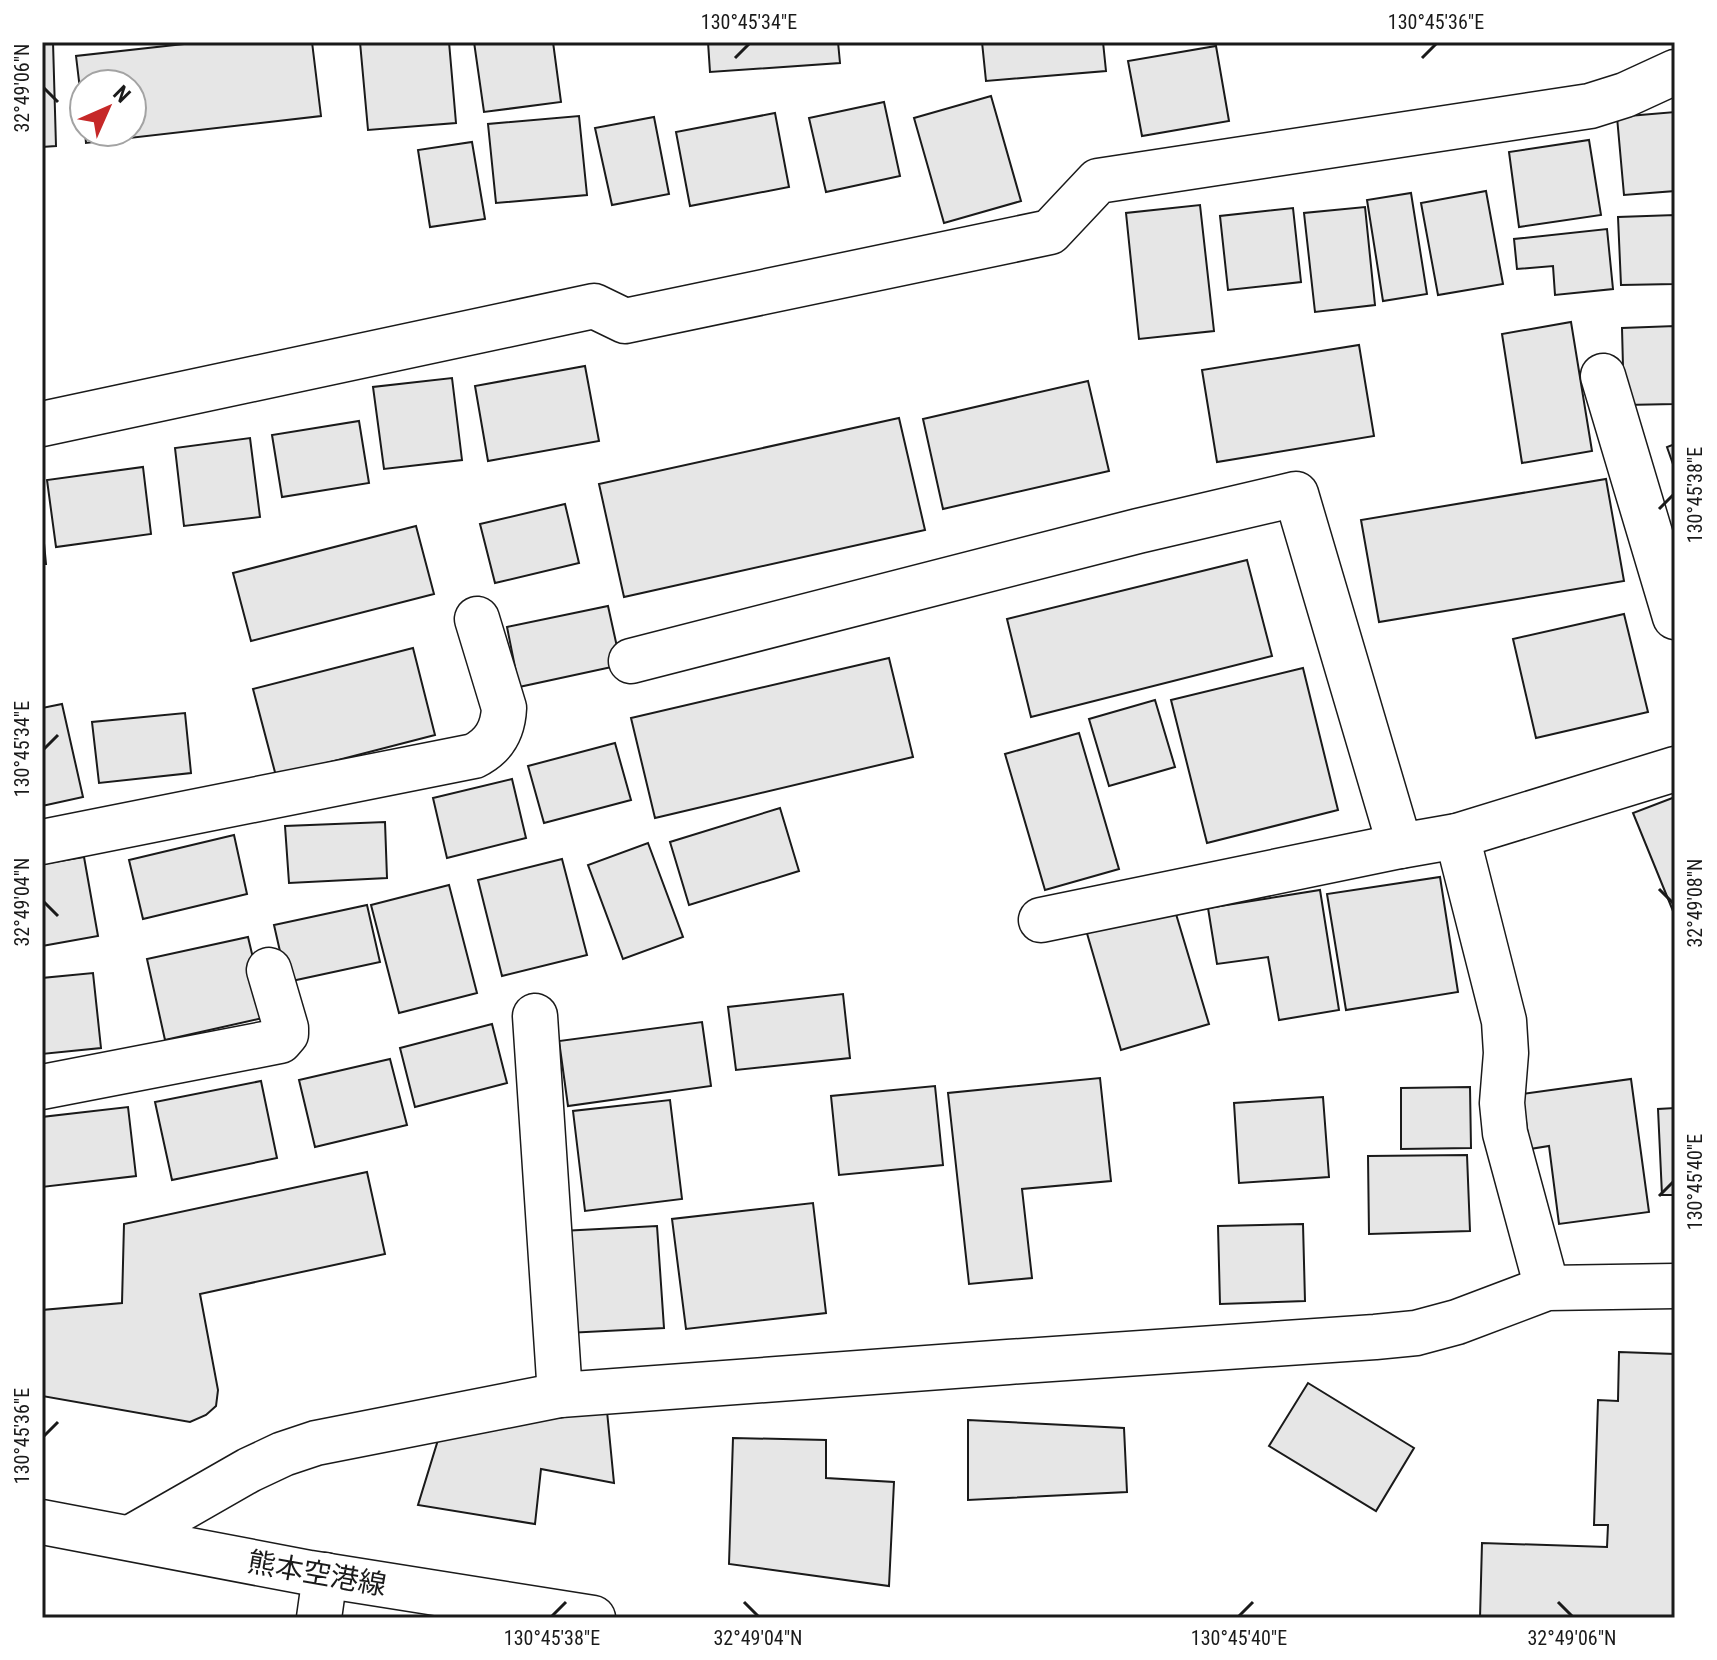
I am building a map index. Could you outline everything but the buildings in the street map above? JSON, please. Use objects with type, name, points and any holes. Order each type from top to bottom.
[{"type":"street","points":[[42,424],[594,306],[625,321],[1050,232],[1098,181],[1590,106],[1625,95],[1675,72]]},
{"type":"street","points":[[1603,376],[1675,617]]},
{"type":"street","points":[[631,661],[1138,531],[1296,494],[1400,846]]},
{"type":"street","points":[[42,842],[474,756],[497,738],[504,720],[504,708],[477,619]]},
{"type":"street","points":[[1041,920],[1457,836],[1675,769]]},
{"type":"street","points":[[1457,836],[1506,1035],[1502,1103],[1505,1133],[1547,1288]]},
{"type":"street","points":[[42,1087],[280,1041],[286,1034],[286,1028],[269,970]]},
{"type":"street","points":[[535,1016],[560,1395]]},
{"type":"street","points":[[130,1538],[249,1470],[316,1443],[560,1395],[1416,1333],[1457,1322],[1547,1288],[1675,1286]]},
{"type":"street","name":"熊本空港線","points":[[42,1522],[325,1575],[593,1618]]},
{"type":"street","points":[[319,1618],[325,1575]]}]
